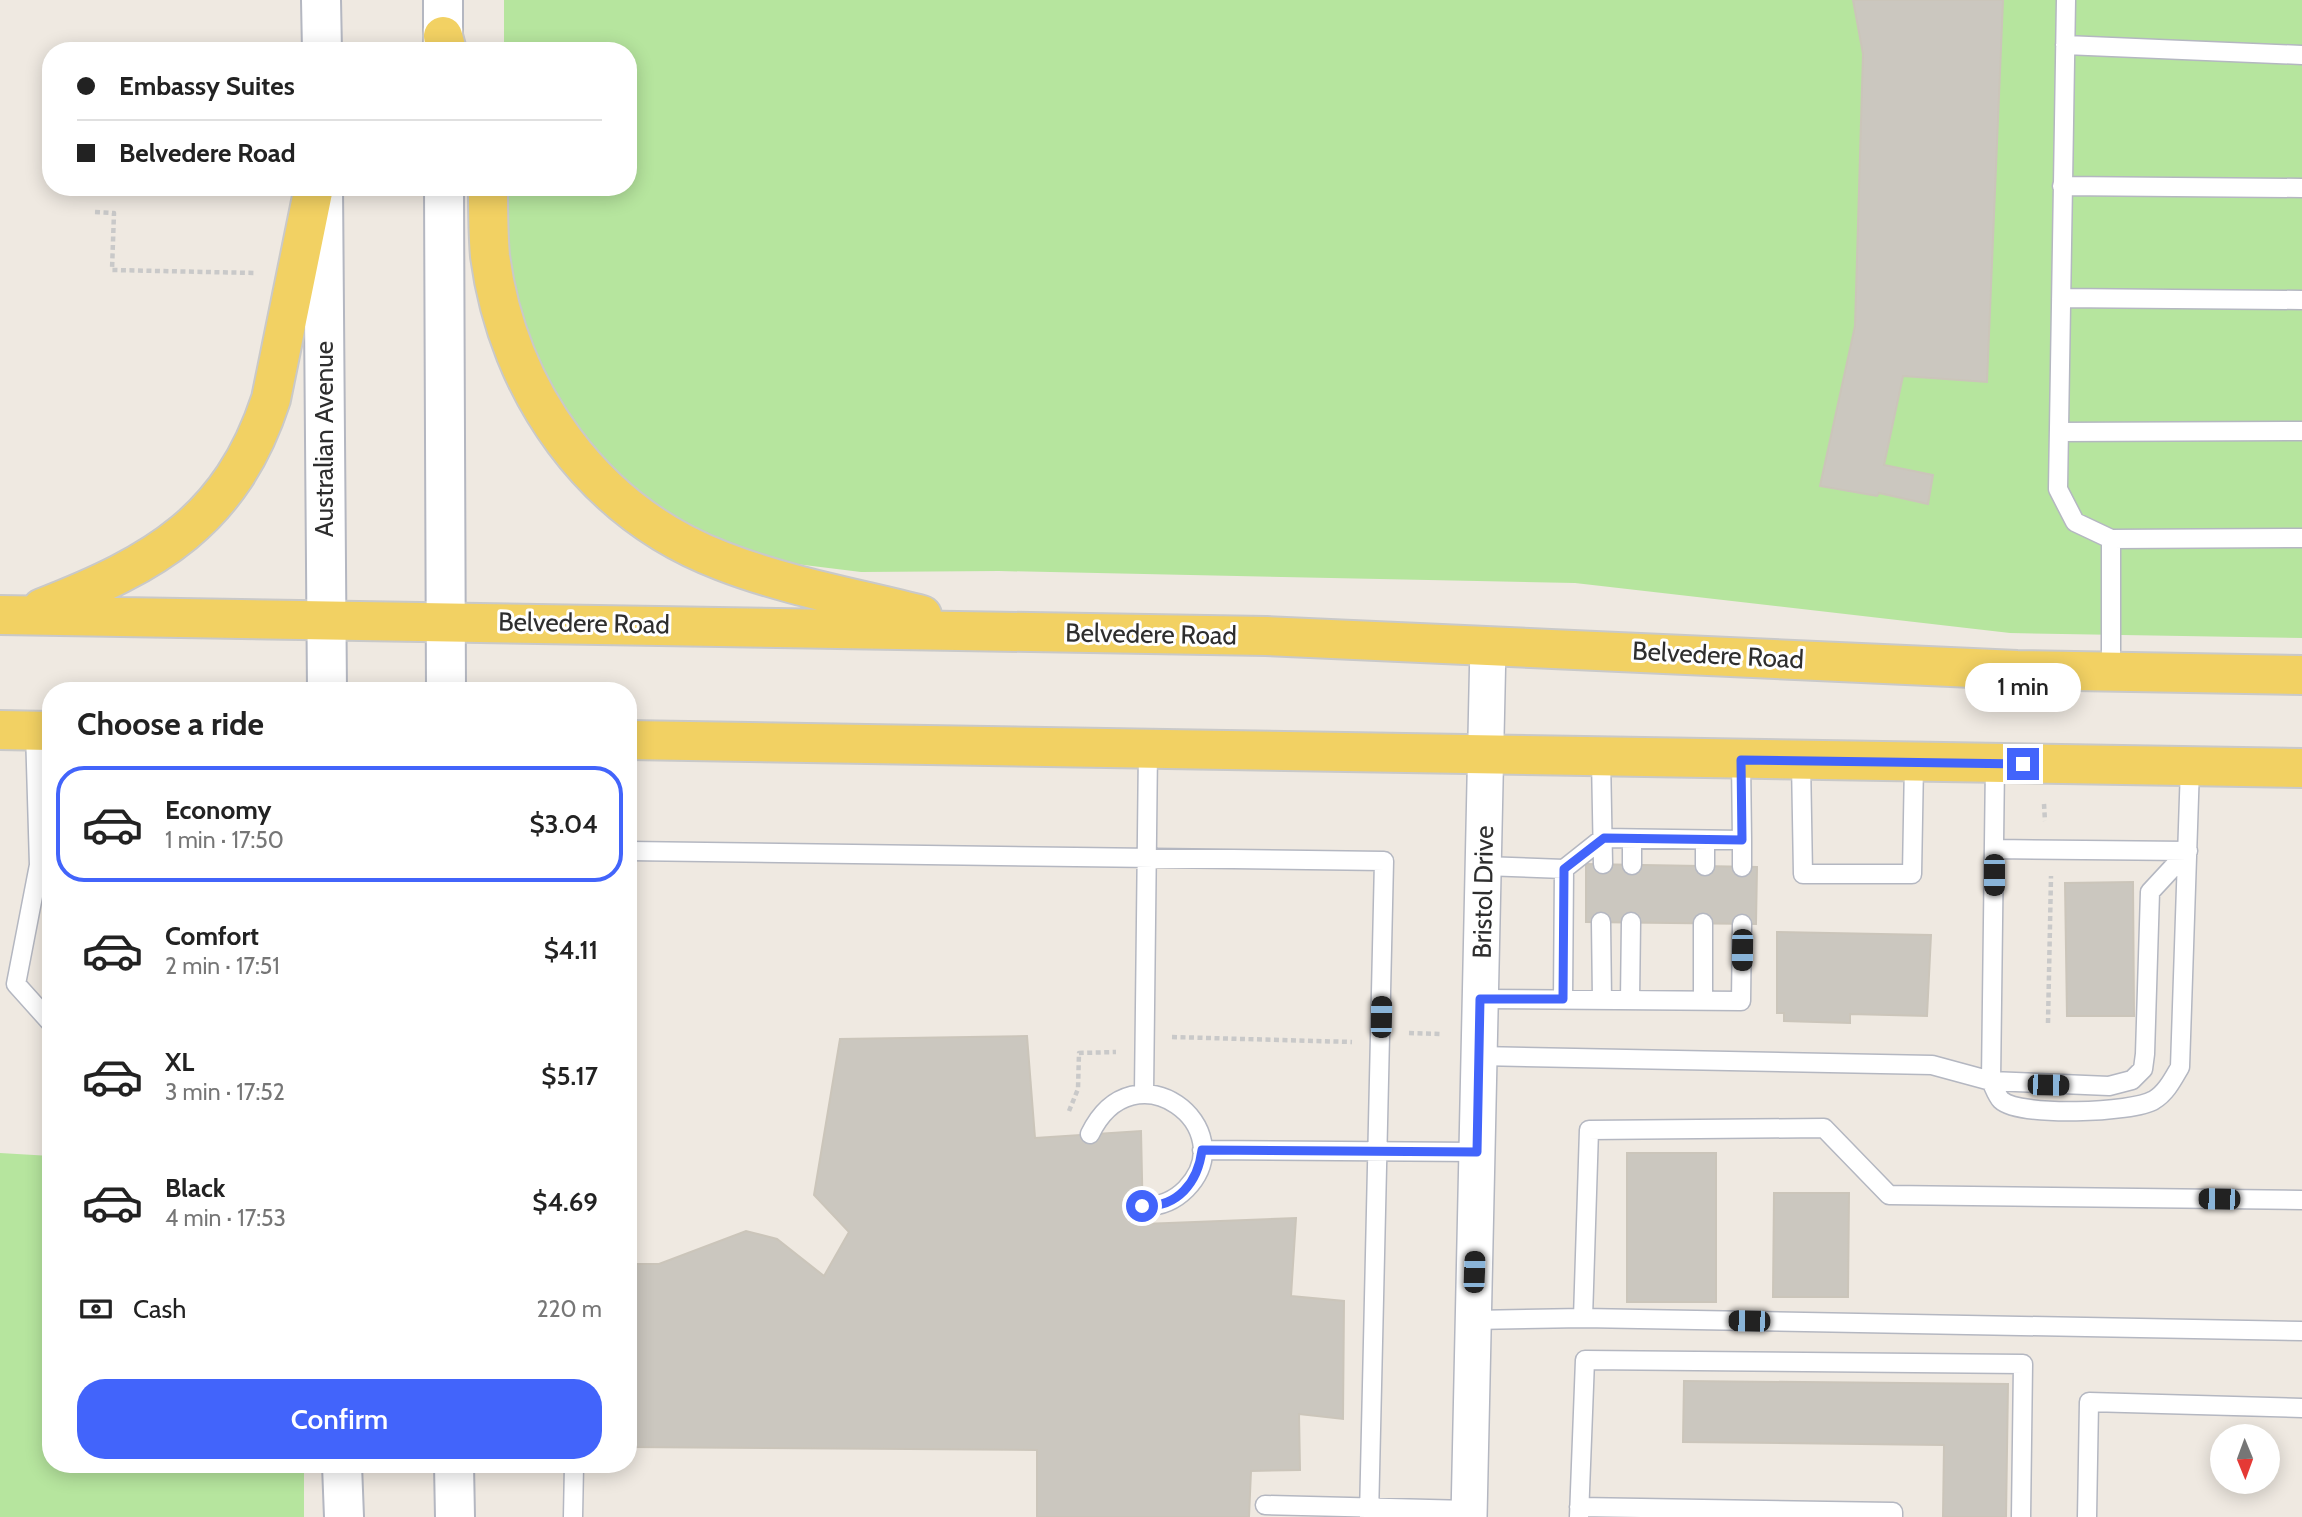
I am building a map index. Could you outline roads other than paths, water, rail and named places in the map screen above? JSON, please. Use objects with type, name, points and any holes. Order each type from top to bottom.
[{"type":"main road","points":[[321,0],[322,42]]},
{"type":"main road","points":[[13,615],[112,579],[169,547],[208,511],[238,471],[262,426],[271,398],[312,196]]},
{"type":"main road","name":"Australian Avenue","points":[[323,196],[327,682]]},
{"type":"main road","points":[[444,196],[446,682]]},
{"type":"main road","points":[[488,196],[492,268],[518,360],[556,430],[600,484],[657,529],[721,561],[754,572],[985,631]]},
{"type":"main road","name":"Belvedere Road","points":[[13,615],[1266,636],[2111,672],[2302,676]]},
{"type":"main road","points":[[637,740],[2302,768]]},
{"type":"main road","points":[[342,1473],[344,1517]]},
{"type":"main road","points":[[454,1473],[454,1517]]},
{"type":"street","name":"Bristol Drive","points":[[1469,1513],[1488,645]]},
{"type":"lane","points":[[2066,0],[2058,489],[2075,522],[2111,539],[2302,538]]},
{"type":"lane","points":[[2066,44],[2302,55]]},
{"type":"lane","points":[[2062,186],[2302,188]]},
{"type":"lane","points":[[2061,298],[2302,300]]},
{"type":"lane","points":[[2059,432],[2302,431]]},
{"type":"lane","points":[[2111,539],[2111,672]]},
{"type":"lane","points":[[29,731],[42,841]]},
{"type":"lane","points":[[1144,1093],[1148,749]]},
{"type":"lane","points":[[1601,758],[1603,864]]},
{"type":"lane","points":[[1741,760],[1742,867]]},
{"type":"lane","points":[[1801,761],[1803,874],[1912,874],[1913,763]]},
{"type":"lane","points":[[1995,764],[1991,1081],[2002,1101],[2019,1109],[2136,1108],[2155,1100],[2170,1085],[2180,1067],[2183,1046],[2190,767]]},
{"type":"lane","points":[[1483,866],[1564,869],[1604,838],[1742,840]]},
{"type":"lane","points":[[1632,839],[1632,865]]},
{"type":"lane","points":[[1705,840],[1705,866]]},
{"type":"lane","points":[[1994,849],[2188,851]]},
{"type":"lane","points":[[637,851],[1384,861],[1369,1511]]},
{"type":"lane","points":[[1479,1056],[1932,1065],[1991,1081],[2109,1086],[2132,1080],[2143,1069],[2150,892],[2188,851]]},
{"type":"lane","points":[[1563,999],[1564,869]]},
{"type":"lane","points":[[42,878],[16,984],[42,1013]]},
{"type":"lane","points":[[1601,922],[1602,1000]]},
{"type":"lane","points":[[1630,1000],[1631,922]]},
{"type":"lane","points":[[1703,923],[1703,1001]]},
{"type":"lane","points":[[1480,999],[1741,1001],[1742,924]]},
{"type":"lane","points":[[1090,1134],[1098,1118],[1111,1104],[1127,1096],[1144,1093],[1162,1096],[1178,1104],[1195,1124],[1202,1150],[1200,1167],[1192,1183],[1179,1196],[1163,1204],[1142,1206]]},
{"type":"lane","points":[[1583,1318],[1589,1130],[1824,1128],[1889,1195],[2302,1200]]},
{"type":"lane","points":[[1202,1150],[1477,1152]]},
{"type":"lane","points":[[1473,1320],[1583,1318],[2302,1331]]},
{"type":"lane","points":[[1893,1517],[1893,1512],[1579,1512],[1585,1360],[2023,1364],[2021,1517]]},
{"type":"lane","points":[[2087,1517],[2089,1402],[2302,1408]]},
{"type":"lane","points":[[573,1517],[574,1473]]},
{"type":"lane","points":[[1265,1505],[1469,1513]]}]
